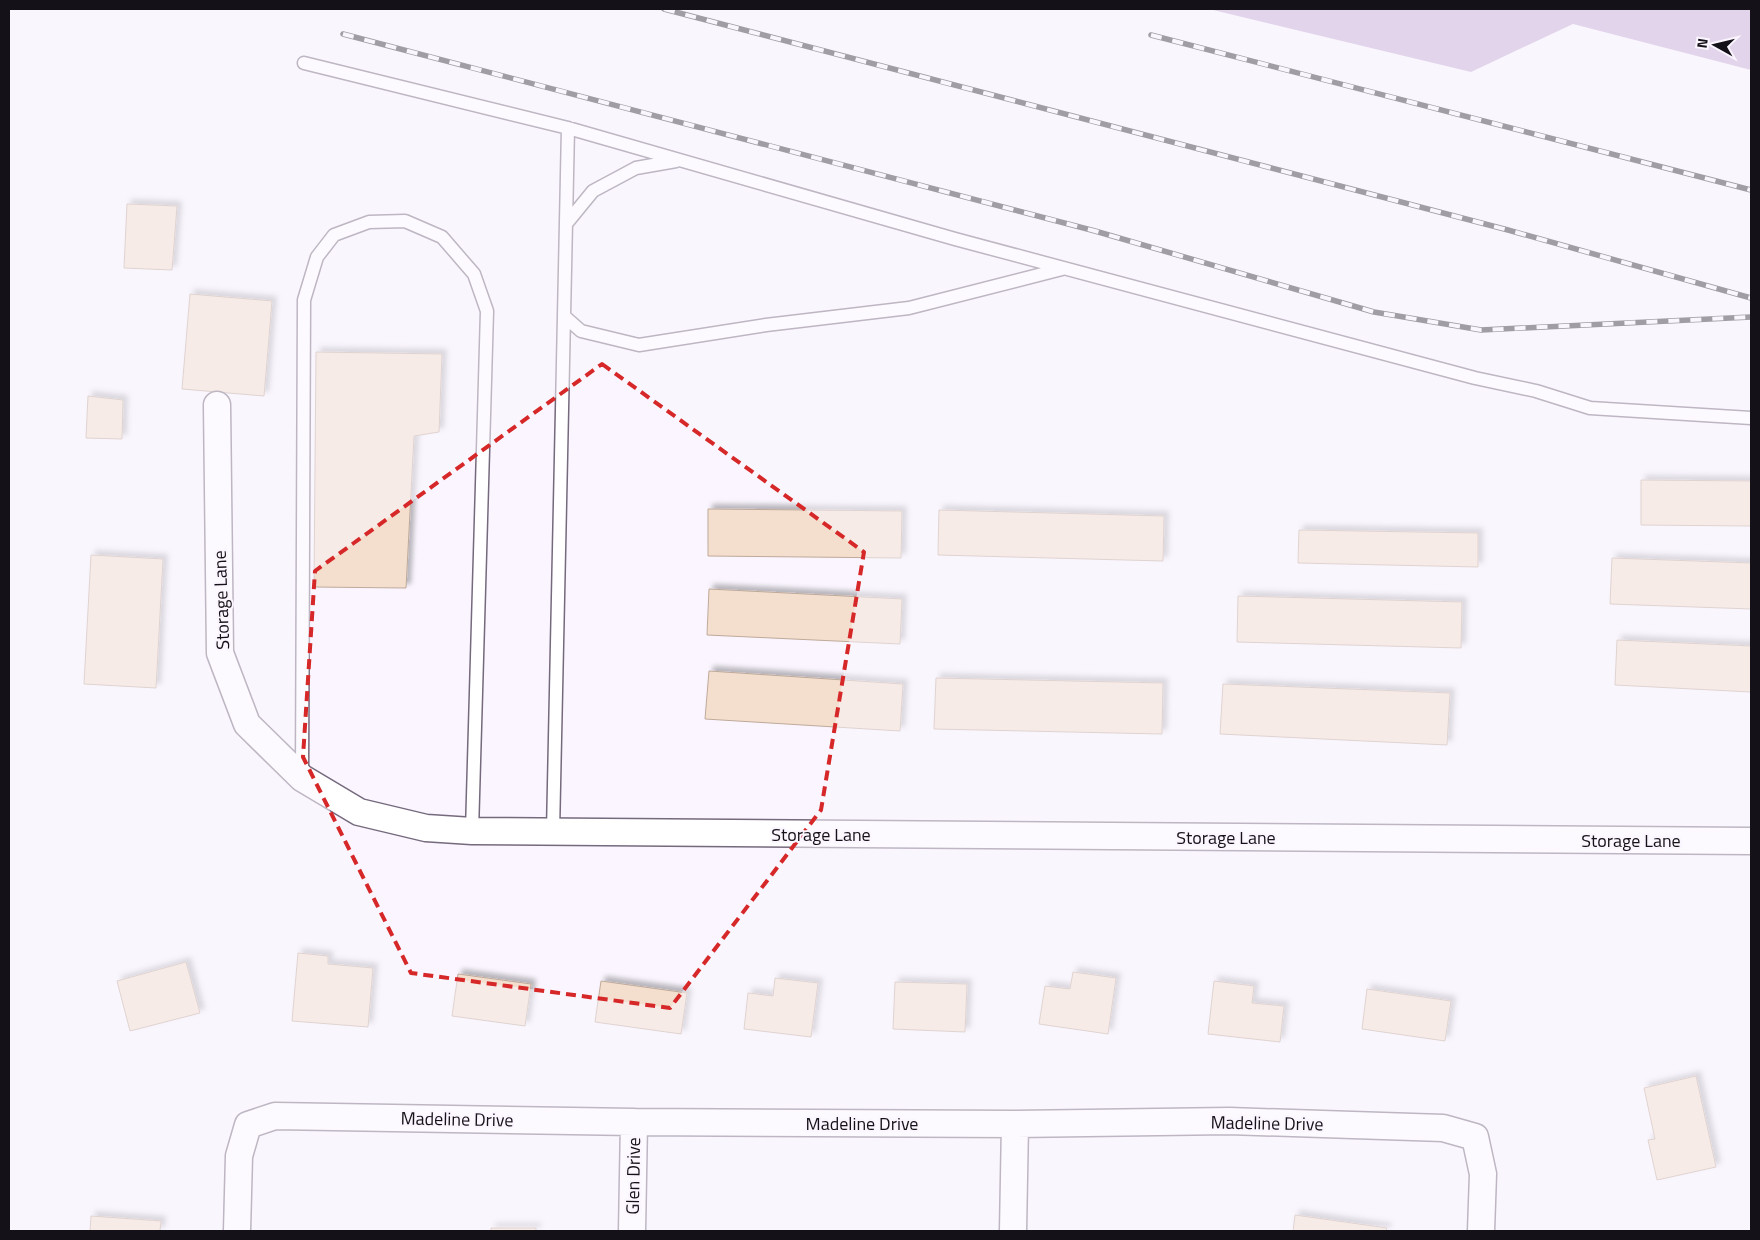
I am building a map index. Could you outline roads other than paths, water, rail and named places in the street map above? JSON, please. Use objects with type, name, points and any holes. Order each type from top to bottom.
[{"type":"street","name":"Storage Lane","points":[[217,405],[220,653],[247,724],[302,778],[359,812],[426,828],[553,832],[1751,842]]},
{"type":"street","name":"Madeline Drive","points":[[237,1231],[239,1156],[248,1125],[275,1116],[634,1122],[1015,1124],[1249,1122],[1443,1128],[1475,1136],[1483,1174],[1481,1231]]},
{"type":"street","name":"Glen Drive","points":[[632,1231],[634,1122]]},
{"type":"street","points":[[1014,1231],[1015,1124]]},
{"type":"lane","points":[[304,63],[568,128],[1064,268],[1475,378],[1536,391],[1590,408],[1751,418]]},
{"type":"lane","points":[[553,832],[568,128]]},
{"type":"lane","points":[[566,224],[593,190],[636,168],[680,160]]},
{"type":"lane","points":[[302,778],[304,300],[317,258],[334,235],[369,222],[405,221],[442,238],[474,274],[487,311],[472,830]]},
{"type":"lane","points":[[564,316],[581,331],[639,345],[766,325],[910,308],[1064,268]]},
{"type":"railway","points":[[664,9],[1508,230],[1751,298]]},
{"type":"railway","points":[[343,34],[1095,231],[1374,312],[1481,330],[1751,317]]},
{"type":"railway","points":[[1151,35],[1751,190]]}]
